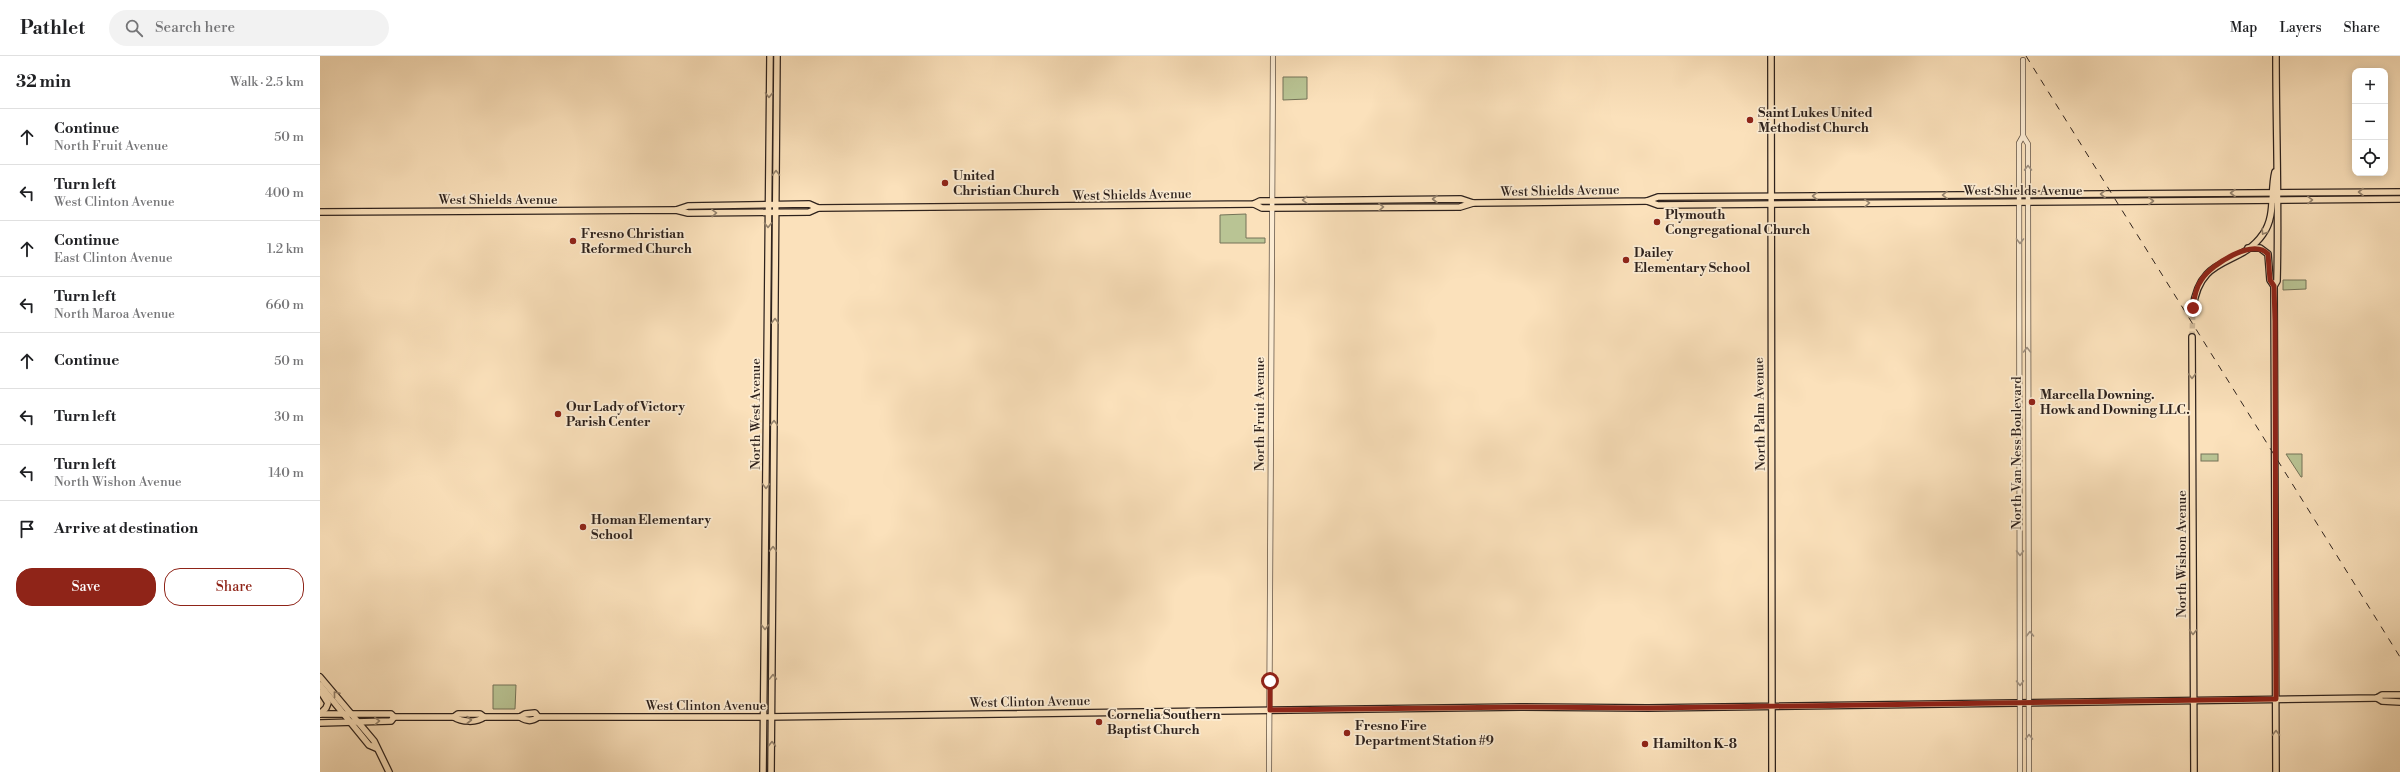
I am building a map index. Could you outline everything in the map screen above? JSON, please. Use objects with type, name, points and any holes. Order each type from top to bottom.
[{"type":"main road","name":"North West Avenue","points":[[763,772],[765,717],[770,56]]},
{"type":"main road","name":"North West Avenue","points":[[771,772],[777,56]]},
{"type":"main road","name":"North Palm Avenue","points":[[1771,56],[1770,204],[1772,772]]},
{"type":"main road","points":[[2276,56],[2276,169],[2278,192],[2277,281],[2274,286],[2276,772]]},
{"type":"main road","points":[[2193,308],[2196,292],[2207,273],[2216,266],[2248,248],[2260,238],[2267,228],[2271,216],[2271,200],[2276,169]]},
{"type":"main road","name":"West Shields Avenue","points":[[1254,204],[1260,208],[1460,207],[1473,203],[1647,201],[1658,197],[2400,192]]},
{"type":"main road","name":"West Shields Avenue","points":[[320,212],[676,210],[688,213],[809,212],[818,208],[1254,204],[1260,201],[1272,200],[1366,199],[1460,199],[1473,203]]},
{"type":"main road","points":[[1335,208],[1339,204],[1366,199]]},
{"type":"main road","name":"West Shields Avenue","points":[[1647,201],[1658,205],[2400,199]]},
{"type":"main road","name":"West Shields Avenue","points":[[676,210],[688,206],[809,204],[818,208]]},
{"type":"main road","points":[[2248,248],[2260,248],[2268,254],[2270,280],[2274,286]]},
{"type":"main road","name":"North Wishon Avenue","points":[[2192,337],[2194,772]]},
{"type":"main road","points":[[320,677],[352,713],[374,741],[388,772]]},
{"type":"main road","points":[[321,686],[369,745],[376,748]]},
{"type":"main road","points":[[320,714],[326,708],[328,703],[320,691],[321,686]]},
{"type":"main road","points":[[2377,698],[2382,696],[2400,695]]},
{"type":"main road","points":[[2377,698],[2382,701],[2400,702]]},
{"type":"main road","name":"West Clinton Avenue","points":[[320,714],[352,713],[391,714],[394,717],[454,717],[458,714],[480,714],[484,717],[520,717],[525,720],[534,720],[538,717],[765,717],[2377,698]]},
{"type":"main road","name":"West Clinton Avenue","points":[[320,723],[391,721],[394,717]]},
{"type":"street","name":"North Fruit Avenue","points":[[1270,772],[1273,56]]},
{"type":"street","name":"North Van Ness Boulevard","points":[[2020,772],[2019,143],[2023,136],[2023,60]]},
{"type":"street","name":"North Van Ness Boulevard","points":[[2023,136],[2028,144],[2029,772]]},
{"type":"green space","points":[[1283,77],[1307,77],[1307,99],[1283,100]]},
{"type":"green space","points":[[1246,214],[1246,238],[1265,238],[1265,243],[1220,243],[1220,215]]},
{"type":"green space","points":[[2283,280],[2306,280],[2306,289],[2283,290]]},
{"type":"green space","points":[[2201,454],[2218,454],[2218,461],[2201,461]]},
{"type":"green space","points":[[2286,454],[2302,454],[2302,477],[2301,477]]},
{"type":"green space","points":[[493,685],[516,685],[515,709],[493,709]]},
{"type":"tunnel","points":[[2192,337],[2193,308]]},
{"type":"railway","points":[[2026,56],[2400,657]]},
{"type":"place","name":"Saint Lukes United Methodist Church","points":[[1750,120]]},
{"type":"place","name":"United Christian Church","points":[[945,183]]},
{"type":"place","name":"Plymouth Congregational Church","points":[[1657,222]]},
{"type":"place","name":"Fresno Christian Reformed Church","points":[[573,241]]},
{"type":"place","name":"Dailey Elementary School","points":[[1626,260]]},
{"type":"place","name":"Marcella Downing. Howk and Downing LLC.","points":[[2032,402]]},
{"type":"place","name":"Our Lady of Victory Parish Center","points":[[558,414]]},
{"type":"place","name":"Homan Elementary School","points":[[583,527]]},
{"type":"place","name":"Cornelia Southern Baptist Church","points":[[1099,722]]},
{"type":"place","name":"Fresno Fire Department Station #9","points":[[1347,733]]},
{"type":"place","name":"Hamilton K-8","points":[[1645,744]]},
{"type":"route","points":[[1270,681],[1270,710],[1521,707],[1648,708],[2029,701],[2194,701],[2276,699],[2274,438],[2275,321],[2274,286],[2270,280],[2268,254],[2260,248],[2248,248],[2216,266],[2207,273],[2202,280],[2194,298],[2193,308]]}]
